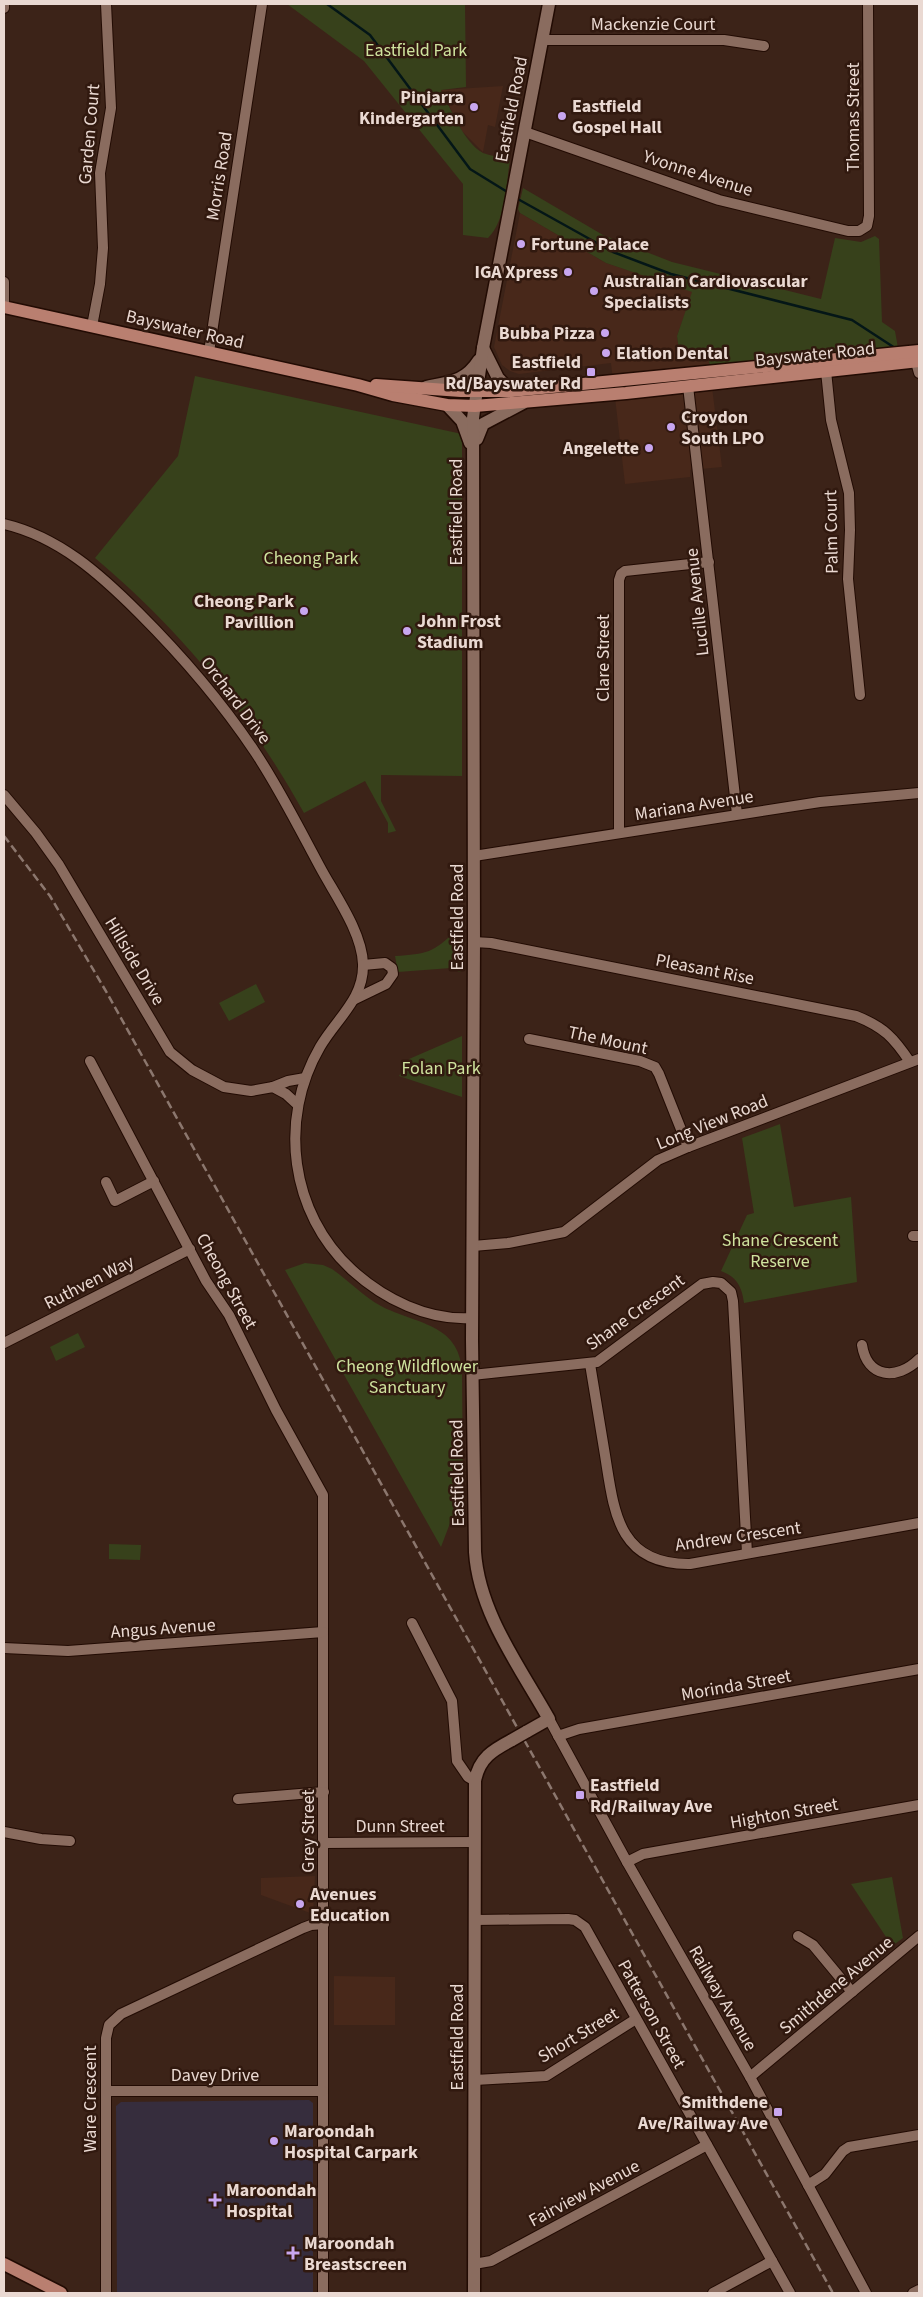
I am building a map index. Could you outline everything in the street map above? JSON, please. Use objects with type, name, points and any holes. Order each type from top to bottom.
[{"type":"main road","name":"Eastfield Road","points":[[474,2293],[475,1781],[477,1771],[483,1759],[493,1750],[549,1719],[490,1615],[478,1580],[475,1552],[472,1375],[474,942],[473,452],[476,392],[482,351],[512,204],[549,4]]},
{"type":"main road","name":"Bayswater Road","points":[[4,307],[358,385],[394,395],[448,405],[475,406],[523,403],[826,370],[918,357]]},
{"type":"main road","points":[[424,388],[464,378],[472,371],[482,351]]},
{"type":"main road","points":[[482,351],[498,378],[511,391]]},
{"type":"main road","name":"Bayswater Road","points":[[358,385],[476,392],[511,391],[918,357]]},
{"type":"main road","points":[[677,376],[688,386]]},
{"type":"main road","points":[[473,452],[483,424],[523,403]]},
{"type":"main road","points":[[448,405],[462,421],[473,452]]},
{"type":"main road","points":[[4,2264],[61,2293]]},
{"type":"street","name":"Garden Court","points":[[92,326],[100,284],[103,248],[100,173],[110,123],[111,100],[106,4]]},
{"type":"street","name":"Morris Road","points":[[210,352],[262,4]]},
{"type":"street","name":"Thomas Street","points":[[864,229],[867,226],[869,216],[868,4]]},
{"type":"street","name":"Mackenzie Court","points":[[542,40],[724,40],[764,46]]},
{"type":"street","name":"Yvonne Avenue","points":[[525,132],[719,200],[848,231],[864,229]]},
{"type":"street","points":[[4,282],[4,307]]},
{"type":"street","name":"Palm Court","points":[[826,370],[831,420],[849,493],[848,579],[860,695]]},
{"type":"street","name":"Lucille Avenue","points":[[688,386],[737,814]]},
{"type":"street","name":"Orchard Drive","points":[[4,524],[38,534],[57,543],[76,558],[122,596],[173,647],[208,687],[256,753],[287,805],[359,942],[363,965]]},
{"type":"street","name":"Clare Street","points":[[619,833],[619,580],[621,574],[625,572],[709,562]]},
{"type":"street","name":"Mariana Avenue","points":[[474,856],[820,802],[919,793]]},
{"type":"street","name":"Hillside Drive","points":[[4,795],[36,833],[59,865],[170,1052],[192,1070],[224,1087],[244,1091],[305,1078]]},
{"type":"street","name":"Pleasant Rise","points":[[474,942],[491,943],[856,1016],[884,1030],[914,1060]]},
{"type":"street","points":[[355,1000],[386,984],[393,974],[392,968],[388,964],[363,965],[362,980],[355,1000],[322,1044],[305,1078],[298,1105],[294,1148],[301,1185],[317,1225],[337,1254],[361,1278],[378,1291],[404,1304],[445,1317],[458,1319],[472,1318]]},
{"type":"street","name":"The Mount","points":[[529,1040],[640,1061],[655,1068],[664,1082],[688,1147]]},
{"type":"street","name":"Long View Road","points":[[472,1246],[508,1243],[564,1232],[658,1160],[914,1060]]},
{"type":"street","name":"Cheong Street","points":[[90,1061],[206,1280],[229,1315],[276,1410],[323,1495],[324,1520]]},
{"type":"street","points":[[273,1086],[298,1105]]},
{"type":"street","points":[[106,1182],[115,1201],[154,1181]]},
{"type":"street","name":"Ruthven Way","points":[[4,1343],[190,1249]]},
{"type":"street","name":"Shane Crescent","points":[[472,1375],[597,1362],[702,1284],[721,1283],[728,1288],[733,1302],[747,1553]]},
{"type":"street","points":[[862,1344],[864,1358],[879,1371],[888,1373],[905,1371],[919,1359]]},
{"type":"street","name":"Andrew Crescent","points":[[590,1364],[614,1510],[623,1531],[632,1543],[648,1555],[670,1563],[690,1564],[919,1523]]},
{"type":"street","name":"Grey Street","points":[[324,1520],[324,2293]]},
{"type":"street","points":[[412,1623],[452,1701],[457,1761],[468,1777],[475,1781]]},
{"type":"street","name":"Angus Avenue","points":[[4,1648],[68,1651],[323,1632]]},
{"type":"street","name":"Morinda Street","points":[[558,1736],[579,1729],[919,1669]]},
{"type":"street","name":"Railway Avenue","points":[[549,1719],[627,1862],[750,2077],[866,2293]]},
{"type":"street","points":[[238,1799],[324,1792]]},
{"type":"street","name":"Highton Street","points":[[627,1862],[643,1854],[919,1806]]},
{"type":"street","points":[[4,1832],[41,1839],[70,1841]]},
{"type":"street","name":"Dunn Street","points":[[324,1842],[475,1842]]},
{"type":"street","name":"Patterson Street","points":[[475,1920],[568,1919],[581,1923],[590,1934],[790,2293]]},
{"type":"street","name":"Ware Crescent","points":[[106,2293],[106,2038],[109,2025],[113,2019],[310,1925],[324,1924]]},
{"type":"street","points":[[798,1936],[813,1945],[852,1992]]},
{"type":"street","name":"Smithdene Avenue","points":[[750,2077],[919,1936]]},
{"type":"street","name":"Short Street","points":[[475,2080],[546,2076],[636,2019]]},
{"type":"street","name":"Davey Drive","points":[[106,2091],[323,2091]]},
{"type":"street","points":[[808,2185],[825,2174],[843,2151],[849,2147],[919,2135]]},
{"type":"street","name":"Fairview Avenue","points":[[474,2264],[491,2261],[707,2145]]},
{"type":"street","points":[[713,2293],[772,2261]]},
{"type":"street","points":[[913,2293],[919,2290]]},
{"type":"shaded area","name":"Pinjarra Kindergarten","points":[[503,86],[495,127],[488,125],[483,152],[462,131],[441,90]]},
{"type":"shaded area","points":[[520,213],[606,263],[693,292],[677,336],[680,358],[708,355],[722,467],[690,470],[690,477],[625,484],[611,363],[519,374],[510,371],[502,365],[494,347]]},
{"type":"shaded area","name":"Avenues Education","points":[[315,1876],[313,1914],[261,1895],[261,1878]]},
{"type":"shaded area","points":[[334,1976],[395,1977],[395,2025],[334,2025]]},
{"type":"shaded area","name":"Maroondah Hospital","points":[[309,2100],[313,2103],[313,2293],[117,2293],[116,2106],[121,2102]]},
{"type":"green space","name":"Eastfield Park","points":[[287,4],[465,4],[466,87],[441,90],[470,142],[483,153],[510,160],[502,212],[494,231],[488,238],[463,235],[463,184],[364,61]]},
{"type":"green space","points":[[523,188],[603,235],[672,262],[821,299],[835,238],[861,242],[875,236],[879,239],[882,322],[895,331],[898,348],[710,367],[708,355],[680,358],[677,336],[692,292],[606,263],[520,213],[518,209]]},
{"type":"green space","name":"Cheong Park","points":[[195,376],[462,434],[462,776],[381,775],[381,801],[396,831],[388,833],[388,823],[365,781],[304,813],[260,741],[212,676],[157,615],[95,558],[178,456]]},
{"type":"green space","points":[[456,930],[462,936],[462,971],[459,972],[451,968],[398,972],[395,956],[429,951],[442,943]]},
{"type":"green space","points":[[256,984],[265,1002],[229,1021],[219,1003]]},
{"type":"green space","name":"Folan Park","points":[[462,1036],[462,1097],[399,1076],[409,1059]]},
{"type":"green space","name":"Shane Crescent Reserve","points":[[780,1124],[794,1207],[851,1197],[857,1282],[744,1303],[738,1283],[731,1276],[721,1271],[747,1215],[754,1213],[742,1138]]},
{"type":"green space","name":"Cheong Wildflower Sanctuary","points":[[305,1263],[323,1265],[332,1269],[381,1306],[433,1327],[453,1343],[459,1355],[462,1371],[463,1489],[441,1547],[285,1270]]},
{"type":"green space","points":[[78,1333],[85,1347],[56,1361],[50,1347]]},
{"type":"green space","points":[[109,1544],[141,1545],[140,1560],[109,1559]]},
{"type":"green space","points":[[892,1877],[903,1938],[892,1946],[851,1884]]},
{"type":"waterway","points":[[327,4],[370,35],[470,169],[509,193]]},
{"type":"waterway","points":[[516,198],[613,252],[671,274],[852,320],[895,348]]},
{"type":"railway","points":[[4,836],[50,896],[107,993],[833,2293]]},
{"type":"place","name":"Pinjarra Kindergarten","points":[[474,107]]},
{"type":"place","name":"Eastfield Gospel Hall","points":[[562,116]]},
{"type":"place","name":"Fortune Palace","points":[[521,244]]},
{"type":"place","name":"IGA Xpress","points":[[568,272]]},
{"type":"place","name":"Australian Cardiovascular Specialists","points":[[594,291]]},
{"type":"place","name":"Bubba Pizza","points":[[605,333]]},
{"type":"place","name":"Elation Dental","points":[[606,353]]},
{"type":"place","name":"Eastfield Rd/Bayswater Rd","points":[[591,372]]},
{"type":"place","name":"Croydon South LPO","points":[[671,427]]},
{"type":"place","name":"Angelette","points":[[649,448]]},
{"type":"place","name":"Cheong Park Pavillion","points":[[304,611]]},
{"type":"place","name":"John Frost Stadium","points":[[407,631]]},
{"type":"place","name":"Eastfield Rd/Railway Ave","points":[[580,1795]]},
{"type":"place","name":"Avenues Education","points":[[300,1904]]},
{"type":"place","name":"Smithdene Ave/Railway Ave","points":[[778,2112]]},
{"type":"place","name":"Maroondah Hospital Carpark","points":[[274,2141]]},
{"type":"place","name":"Maroondah Hospital","points":[[215,2200]]},
{"type":"place","name":"Maroondah Breastscreen","points":[[293,2253]]}]
